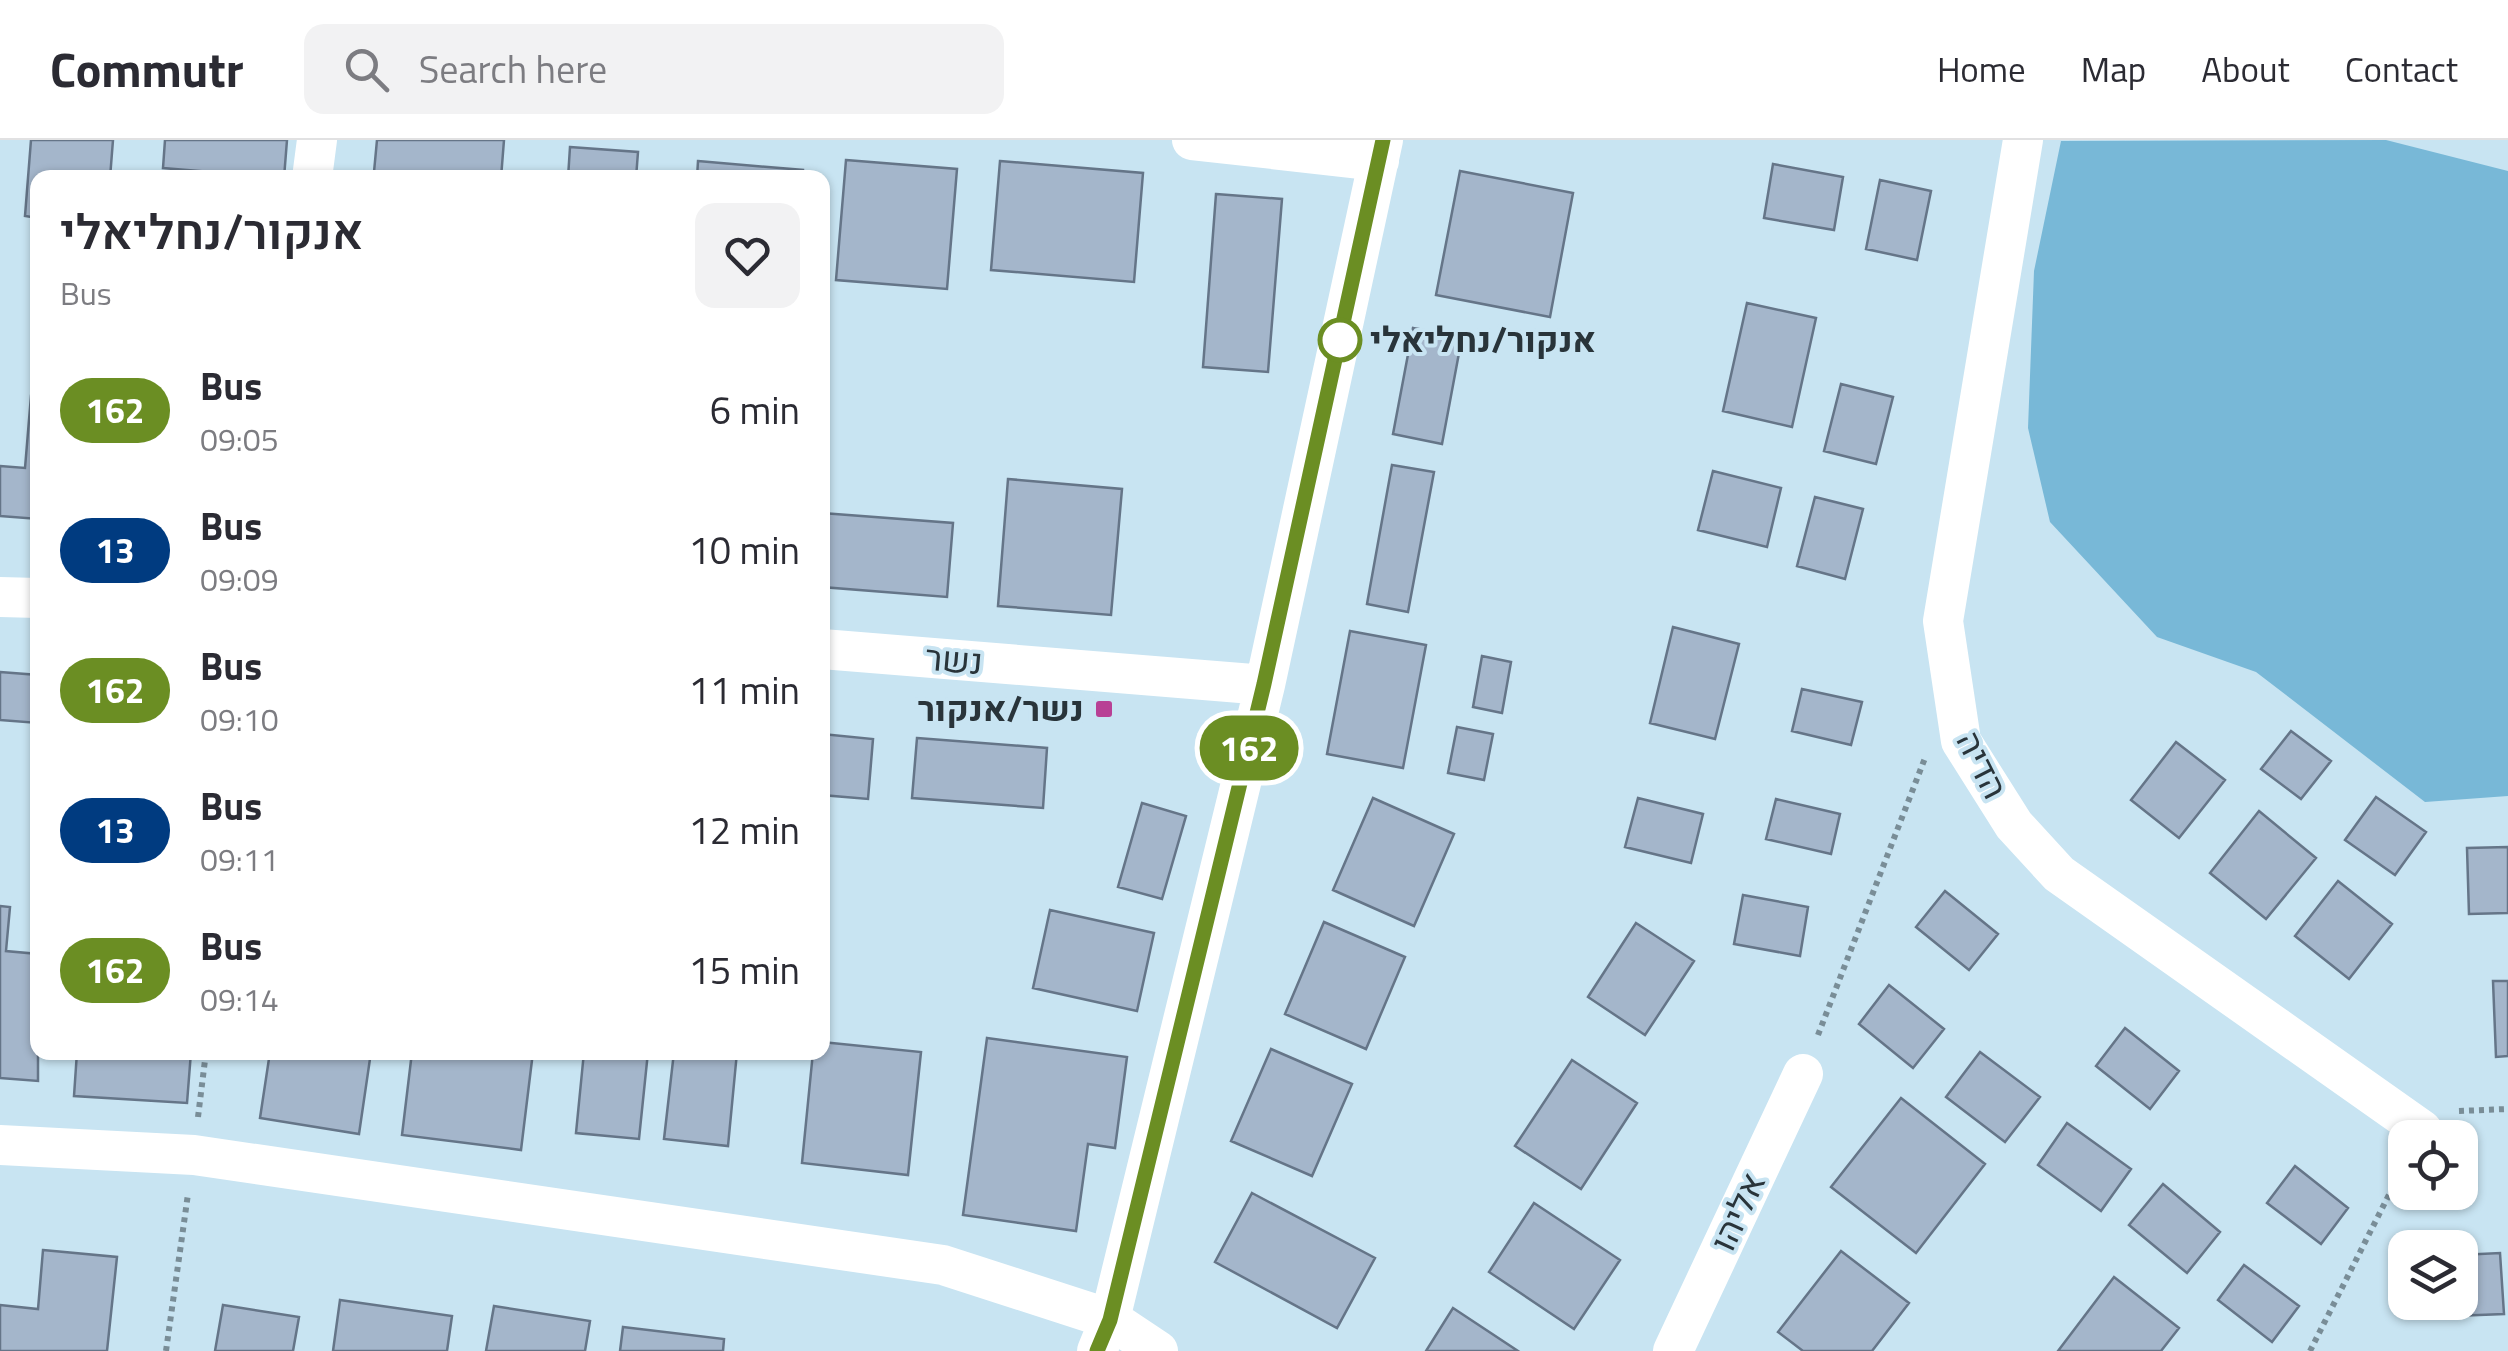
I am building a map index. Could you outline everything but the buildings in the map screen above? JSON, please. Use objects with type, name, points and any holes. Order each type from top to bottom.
[{"type":"street","points":[[313,170],[317,140]]},
{"type":"street","points":[[1103,1335],[1264,684],[1381,150],[1192,140]]},
{"type":"street","name":"הדיה","points":[[2023,140],[1943,621],[1961,742],[2014,824],[2059,874],[2388,1127]]},
{"type":"street","points":[[0,596],[30,598]]},
{"type":"street","name":"נשר","points":[[830,651],[1264,684]]},
{"type":"street","name":"אליהו","points":[[1673,1351],[1803,1074]]},
{"type":"street","points":[[0,1145],[194,1155],[943,1265],[1103,1335],[1158,1351]]},
{"type":"path","points":[[1803,1074],[1953,684]]},
{"type":"path","points":[[166,1351],[205,1060]]},
{"type":"path","points":[[2310,1351],[2388,1198]]},
{"type":"shaded area","points":[[2386,140],[2508,171],[2508,796],[2425,802],[2256,672],[2157,637],[2050,522],[2028,428],[2034,271],[2061,141]]},
{"type":"bus line","name":"162","points":[[1097,1351],[1110,1320],[1264,684],[1383,140]]},
{"type":"place","name":"אנקור/נחליאלי","points":[[1340,340]]},
{"type":"place","name":"נשר/אנקור","points":[[1104,709]]}]
